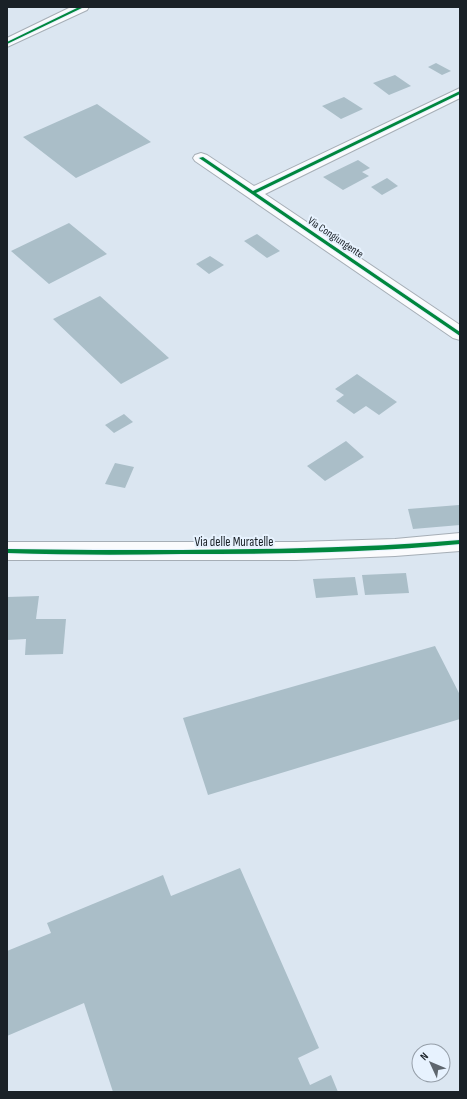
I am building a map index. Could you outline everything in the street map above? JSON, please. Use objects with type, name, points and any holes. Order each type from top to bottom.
[{"type":"street","points":[[7,43],[82,7]]},
{"type":"street","points":[[254,193],[460,92]]},
{"type":"street","name":"Via Congiungente","points":[[201,158],[460,334]]},
{"type":"street","name":"Via delle Muratelle","points":[[7,551],[62,553],[309,552],[374,549],[460,542]]},
{"type":"building","points":[[436,63],[451,71],[442,75],[428,67]]},
{"type":"building","points":[[395,75],[411,86],[389,95],[373,83]]},
{"type":"building","points":[[344,97],[363,109],[341,119],[322,106]]},
{"type":"building","points":[[97,104],[151,142],[76,178],[23,137]]},
{"type":"building","points":[[358,160],[370,168],[362,172],[369,176],[343,190],[323,177]]},
{"type":"building","points":[[387,178],[398,186],[382,195],[371,187]]},
{"type":"building","points":[[69,223],[107,254],[49,284],[11,251]]},
{"type":"building","points":[[257,234],[280,251],[267,258],[244,241]]},
{"type":"building","points":[[210,256],[224,265],[209,274],[196,264]]},
{"type":"building","points":[[100,296],[169,358],[121,384],[53,319]]},
{"type":"building","points":[[357,374],[397,402],[379,415],[366,406],[354,414],[336,401],[344,395],[335,389]]},
{"type":"building","points":[[124,414],[133,422],[114,433],[105,425]]},
{"type":"building","points":[[346,441],[364,457],[325,481],[307,466]]},
{"type":"building","points":[[115,463],[134,467],[125,488],[105,484]]},
{"type":"building","points":[[459,505],[460,525],[413,529],[408,509]]},
{"type":"building","points":[[406,573],[409,593],[365,595],[362,575]]},
{"type":"building","points":[[355,577],[358,595],[316,598],[313,579]]},
{"type":"building","points":[[39,596],[36,619],[66,619],[63,654],[25,655],[26,639],[7,640],[7,597]]},
{"type":"building","points":[[435,646],[460,695],[460,719],[208,795],[183,718]]},
{"type":"building","points":[[240,868],[319,1048],[298,1058],[310,1085],[331,1075],[338,1092],[113,1092],[84,1003],[7,1036],[7,951],[51,933],[47,923],[163,875],[171,896]]},
{"type":"cycle path","points":[[7,43],[82,7]]},
{"type":"cycle path","points":[[253,193],[460,92]]},
{"type":"cycle path","points":[[201,158],[460,334]]},
{"type":"cycle path","points":[[7,551],[296,551],[362,549],[460,542]]}]
